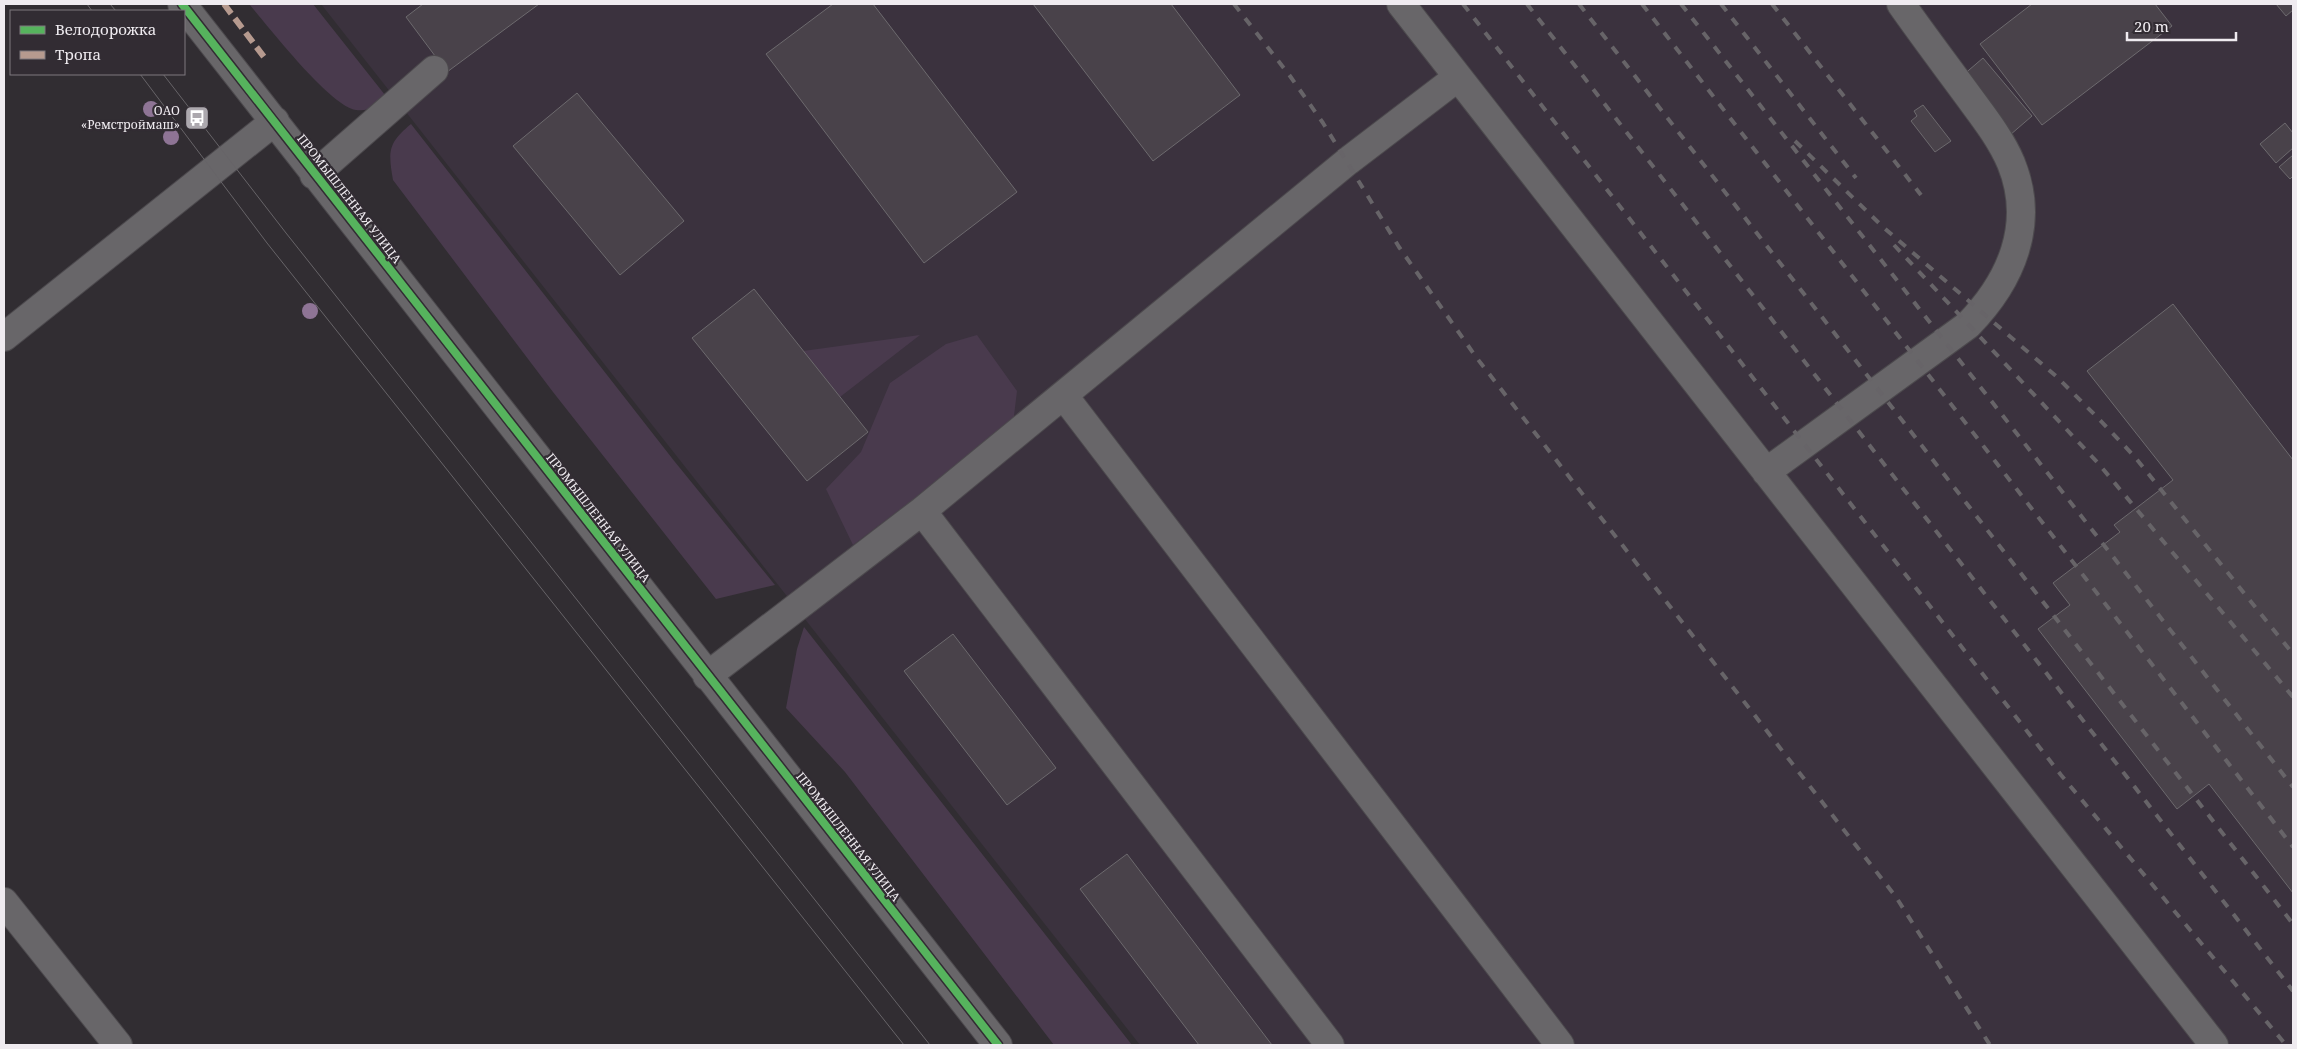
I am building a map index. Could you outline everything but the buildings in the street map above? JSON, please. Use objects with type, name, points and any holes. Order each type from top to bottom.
[{"type":"street","name":"ПРОМЫШЛЕННАЯ УЛИЦА","points":[[182,4],[237,75],[276,121],[314,174],[998,1045]]},
{"type":"street","points":[[1401,4],[2214,1045]]},
{"type":"street","points":[[1766,472],[1968,325],[2003,280],[2020,237],[2019,188],[2011,163],[1998,138],[1901,4]]},
{"type":"street","points":[[314,174],[434,70]]},
{"type":"street","points":[[707,676],[922,511],[1348,161],[1458,77]]},
{"type":"street","points":[[4,337],[276,121]]},
{"type":"street","points":[[1064,396],[1560,1045]]},
{"type":"street","points":[[922,511],[1330,1045]]},
{"type":"street","points":[[4,902],[118,1045]]},
{"type":"shaded area","points":[[249,4],[313,4],[389,100],[374,108],[365,110],[356,110],[344,105],[331,95],[300,64]]},
{"type":"shaded area","points":[[321,4],[2293,4],[2293,1045],[1140,1045]]},
{"type":"shaded area","points":[[411,124],[675,462],[775,585],[716,599],[553,392],[393,180],[390,162],[392,148],[394,142]]},
{"type":"shaded area","points":[[920,335],[840,397],[803,351]]},
{"type":"shaded area","points":[[977,335],[1017,391],[1013,424],[853,545],[826,489],[861,452],[890,383],[946,344]]},
{"type":"shaded area","points":[[804,627],[1132,1045],[1054,1045],[845,772],[786,708],[797,649]]},
{"type":"tram line","points":[[87,4],[91,10]]},
{"type":"tram line","points":[[110,4],[115,10]]},
{"type":"tram line","points":[[141,75],[267,243],[904,1045]]},
{"type":"tram line","points":[[164,75],[286,233],[930,1045]]},
{"type":"railway","points":[[1234,4],[1290,76],[1323,123],[1399,247],[1476,357],[1896,897],[1990,1045]]},
{"type":"railway","points":[[1463,4],[2061,775],[2286,1045]]},
{"type":"railway","points":[[1527,4],[2293,991]]},
{"type":"railway","points":[[1579,4],[2293,924]]},
{"type":"railway","points":[[1642,4],[2293,847]]},
{"type":"railway","points":[[1681,4],[2293,787]]},
{"type":"railway","points":[[1721,4],[1856,178]]},
{"type":"railway","points":[[1772,4],[1921,195]]},
{"type":"railway","points":[[1795,141],[1883,227],[2057,377],[2097,417],[2134,456],[2293,654]]},
{"type":"railway","points":[[1894,245],[2098,463],[2293,697]]},
{"type":"marked path","points":[[224,4],[264,57]]},
{"type":"cycle path","points":[[182,4],[998,1045]]},
{"type":"place","name":"ОАО «Ремстроймаш»","points":[[197,118]]}]
